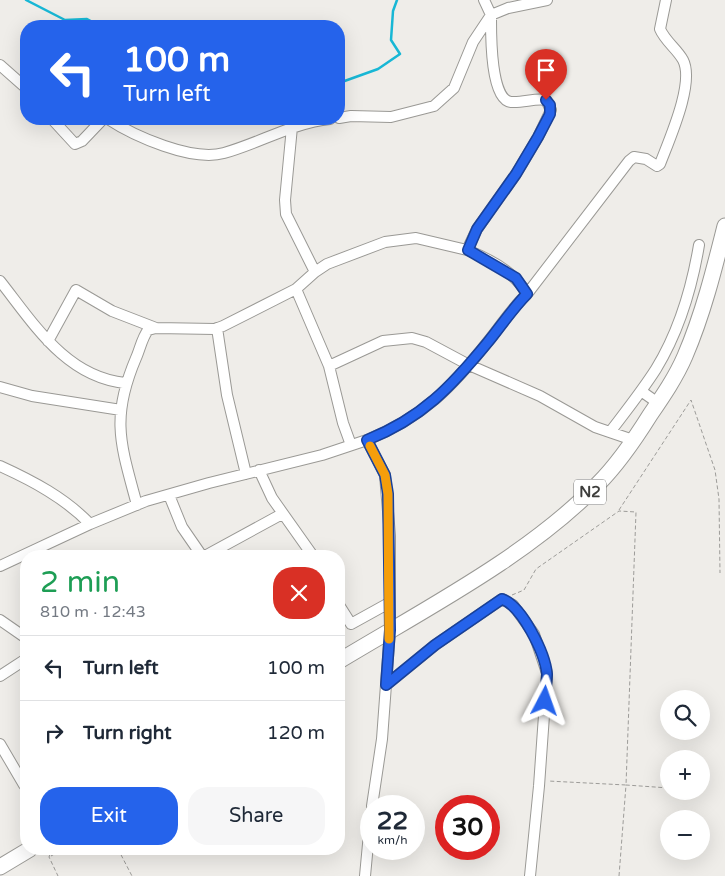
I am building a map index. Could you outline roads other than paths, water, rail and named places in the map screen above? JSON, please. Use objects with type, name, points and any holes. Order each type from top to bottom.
[{"type":"highway","name":"N2","points":[[345,657],[465,585],[560,518],[599,483],[633,440],[658,403],[684,356],[713,274],[725,226]]},
{"type":"highway","points":[[0,867],[20,855]]},
{"type":"street","points":[[468,250],[477,229],[516,174],[538,137],[551,110],[546,100],[511,102],[502,96],[498,89],[492,56],[490,16],[484,0]]},
{"type":"street","points":[[345,117],[391,117],[434,106],[454,88],[473,42],[490,16],[508,8],[547,0]]},
{"type":"street","points":[[34,550],[137,505],[169,494],[322,455],[394,429],[419,414],[469,365],[527,294],[629,161],[634,157],[657,166],[660,164],[684,95],[686,80],[684,61],[660,30],[666,0]]},
{"type":"street","points":[[0,64],[20,82]]},
{"type":"street","points":[[58,125],[75,144],[82,141],[97,125]]},
{"type":"street","points":[[118,125],[141,138],[205,155],[223,153],[302,125]]},
{"type":"street","points":[[292,127],[285,200],[286,214],[315,272]]},
{"type":"street","points":[[48,341],[76,290],[112,311],[156,328],[217,328],[296,289],[315,272],[365,248],[404,238],[430,240],[468,250],[516,278],[527,294]]},
{"type":"street","points":[[610,432],[641,391],[669,343],[691,281],[699,245]]},
{"type":"street","points":[[0,281],[48,341],[74,365],[111,382],[125,383]]},
{"type":"street","points":[[296,289],[330,366],[350,445]]},
{"type":"street","points":[[137,505],[120,440],[121,410],[125,383],[146,332],[156,328]]},
{"type":"street","points":[[217,328],[227,395],[246,474]]},
{"type":"street","points":[[330,366],[383,341],[412,338],[439,348],[469,365],[540,396],[595,427],[633,440]]},
{"type":"street","points":[[0,387],[32,396],[121,410]]},
{"type":"street","points":[[641,391],[658,403]]},
{"type":"street","points":[[367,440],[385,475],[388,494],[390,630],[382,739],[374,795]]},
{"type":"street","points":[[0,466],[32,481],[54,495],[77,511],[90,524]]},
{"type":"street","points":[[259,470],[282,514],[309,550]]},
{"type":"street","points":[[169,494],[182,527],[199,550]]},
{"type":"street","points":[[214,550],[282,514]]},
{"type":"street","points":[[0,566],[20,557]]},
{"type":"street","points":[[386,685],[435,645],[502,599],[513,605],[534,634],[547,673],[540,781],[530,876]]},
{"type":"street","points":[[345,614],[351,624],[389,602]]},
{"type":"street","points":[[0,620],[20,634]]},
{"type":"street","points":[[0,676],[20,663]]},
{"type":"street","points":[[0,744],[20,778]]},
{"type":"street","points":[[364,876],[366,860]]},
{"type":"waterway","points":[[26,0],[65,20]]},
{"type":"waterway","points":[[345,81],[378,69],[400,54],[391,40],[393,11],[397,0]]},
{"type":"waterway","points":[[65,20],[89,20]]}]
